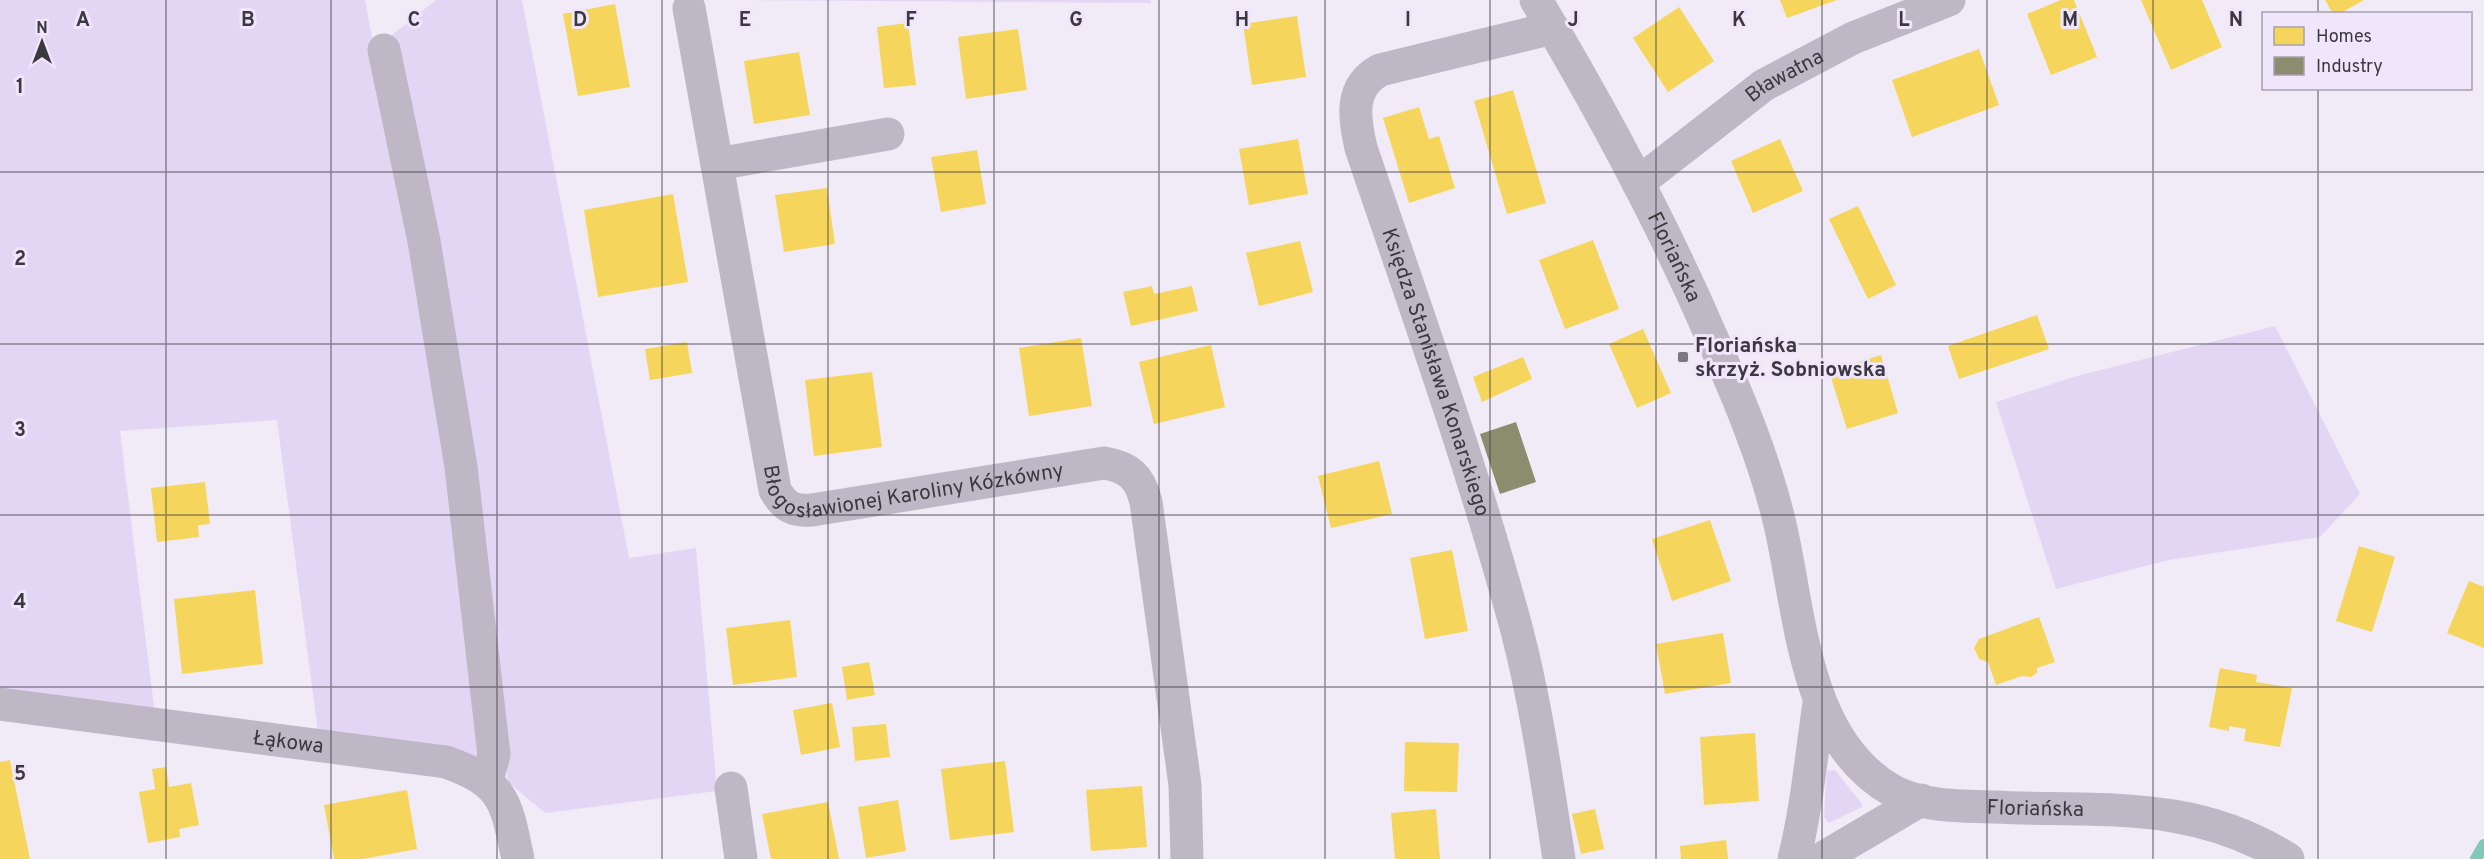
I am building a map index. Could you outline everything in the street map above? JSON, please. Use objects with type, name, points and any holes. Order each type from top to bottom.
[{"type":"street","name":"Floriańska","points":[[1536,0],[1638,183],[1684,273],[1741,404],[1778,516],[1820,704],[1836,736],[1851,758],[1896,793],[1938,805],[2171,814],[2224,826],[2288,859]]},
{"type":"street","name":"Bławatna","points":[[1638,183],[1764,85],[1853,38],[1949,0]]},
{"type":"street","name":"Błogosławionej Karoliny Kózkówny","points":[[689,8],[775,490],[781,501],[790,508],[812,510],[1104,463],[1122,466],[1134,474],[1146,502],[1185,785],[1187,859]]},
{"type":"street","name":"Księdza Stanisława Konarskiego","points":[[1553,28],[1380,70],[1363,83],[1354,108],[1361,148],[1469,464],[1516,629],[1544,753],[1559,859]]},
{"type":"street","points":[[384,50],[424,240],[461,467],[494,754],[487,780],[501,796],[510,818],[518,859]]},
{"type":"street","points":[[717,165],[888,134]]},
{"type":"street","name":"Łąkowa","points":[[0,704],[446,762],[487,780]]},
{"type":"street","name":"Floriańska","points":[[1794,859],[1805,817],[1810,761],[1820,704]]},
{"type":"street","points":[[730,788],[741,859]]},
{"type":"street","points":[[1821,859],[1921,800]]},
{"type":"shaded area","points":[[0,0],[365,0],[445,423],[480,768],[318,732],[277,420],[120,431],[155,715],[0,694]]},
{"type":"shaded area","points":[[436,0],[522,0],[629,558],[696,548],[717,791],[545,813],[508,782],[463,375],[392,35]]},
{"type":"shaded area","points":[[741,0],[1150,0],[1151,3]]},
{"type":"shaded area","points":[[2275,326],[2360,494],[2320,537],[2169,560],[2056,589],[1996,402],[2077,376]]},
{"type":"shaded area","points":[[1835,770],[1862,807],[1829,823],[1824,817],[1827,771]]},
{"type":"building: Homes","points":[[1780,0],[1837,0],[1787,18]]},
{"type":"building: Homes","points":[[2061,0],[2074,0],[2097,57],[2051,75],[2027,14]]},
{"type":"building: Homes","points":[[2141,0],[2202,0],[2222,47],[2171,70]]},
{"type":"building: Homes","points":[[2325,0],[2364,0],[2343,12],[2332,12]]},
{"type":"building: Homes","points":[[615,4],[630,87],[578,96],[563,14]]},
{"type":"building: Homes","points":[[1679,7],[1714,61],[1668,92],[1633,38]]},
{"type":"building: Homes","points":[[1297,16],[1306,77],[1252,85],[1243,24]]},
{"type":"building: Homes","points":[[908,23],[916,85],[884,88],[877,27]]},
{"type":"building: Homes","points":[[1018,29],[1027,90],[966,99],[958,37]]},
{"type":"building: Homes","points":[[1979,49],[1999,105],[1912,137],[1892,80]]},
{"type":"building: Homes","points":[[799,52],[810,115],[754,124],[744,61]]},
{"type":"building: Homes","points":[[1513,90],[1546,203],[1507,214],[1474,101]]},
{"type":"building: Homes","points":[[1419,107],[1429,139],[1439,136],[1455,188],[1409,203],[1383,118]]},
{"type":"building: Homes","points":[[1298,139],[1308,194],[1249,205],[1239,149]]},
{"type":"building: Homes","points":[[1780,139],[1803,191],[1753,213],[1731,161]]},
{"type":"building: Homes","points":[[977,150],[986,204],[941,212],[931,157]]},
{"type":"building: Homes","points":[[827,188],[835,244],[784,252],[775,195]]},
{"type":"building: Homes","points":[[673,194],[688,282],[598,297],[584,210]]},
{"type":"building: Homes","points":[[1858,206],[1896,285],[1868,299],[1829,219]]},
{"type":"building: Homes","points":[[1593,240],[1619,309],[1565,329],[1539,260]]},
{"type":"building: Homes","points":[[1300,241],[1313,292],[1259,306],[1246,253]]},
{"type":"building: Homes","points":[[1152,286],[1154,294],[1192,286],[1198,311],[1131,326],[1123,292]]},
{"type":"building: Homes","points":[[2037,315],[2049,349],[1959,379],[1948,346]]},
{"type":"building: Homes","points":[[1643,329],[1671,393],[1637,408],[1609,344]]},
{"type":"building: Homes","points":[[1081,338],[1092,406],[1029,416],[1019,348]]},
{"type":"building: Homes","points":[[687,342],[692,373],[650,380],[645,349]]},
{"type":"building: Homes","points":[[1211,345],[1225,407],[1154,424],[1139,362]]},
{"type":"building: Homes","points":[[1881,355],[1898,413],[1847,429],[1829,371]]},
{"type":"building: Homes","points":[[1523,357],[1532,379],[1482,402],[1473,377]]},
{"type":"building: Homes","points":[[872,372],[882,447],[814,456],[805,380]]},
{"type":"building: Homes","points":[[1379,461],[1392,514],[1331,528],[1318,476]]},
{"type":"building: Homes","points":[[205,482],[210,524],[198,525],[199,537],[157,542],[151,488]]},
{"type":"building: Homes","points":[[1710,520],[1731,581],[1672,601],[1652,539]]},
{"type":"building: Homes","points":[[2359,546],[2395,557],[2372,632],[2336,621]]},
{"type":"building: Homes","points":[[1452,550],[1468,631],[1425,639],[1410,558]]},
{"type":"building: Homes","points":[[2469,581],[2484,587],[2484,648],[2447,633]]},
{"type":"building: Homes","points":[[255,590],[263,664],[182,674],[174,599]]},
{"type":"building: Homes","points":[[2039,617],[2055,662],[2037,668],[2037,673],[2031,677],[2022,676],[1996,685],[1988,662],[1979,659],[1974,648],[1979,639]]},
{"type":"building: Homes","points":[[790,620],[797,677],[733,685],[726,628]]},
{"type":"building: Homes","points":[[1723,633],[1731,683],[1665,694],[1656,644]]},
{"type":"building: Homes","points":[[869,662],[875,695],[847,700],[842,667]]},
{"type":"building: Homes","points":[[2220,668],[2257,675],[2256,682],[2292,688],[2280,747],[2244,741],[2246,729],[2229,726],[2229,731],[2209,727]]},
{"type":"building: Homes","points":[[832,703],[840,747],[801,755],[793,710]]},
{"type":"building: Homes","points":[[886,724],[890,757],[855,761],[852,727]]},
{"type":"building: Homes","points":[[1755,733],[1759,801],[1704,805],[1700,737]]},
{"type":"building: Homes","points":[[1405,742],[1459,743],[1457,792],[1404,791]]},
{"type":"building: Homes","points":[[10,760],[30,859],[0,859],[0,762]]},
{"type":"building: Homes","points":[[1005,761],[1014,832],[950,840],[941,769]]},
{"type":"building: Homes","points":[[166,767],[169,787],[191,783],[199,825],[179,829],[180,837],[148,843],[139,792],[155,789],[152,769]]},
{"type":"building: Homes","points":[[1142,786],[1147,847],[1091,851],[1086,790]]},
{"type":"building: Homes","points":[[407,790],[417,849],[363,859],[334,859],[324,805]]},
{"type":"building: Homes","points":[[898,800],[906,851],[866,858],[858,807]]},
{"type":"building: Homes","points":[[828,802],[839,859],[771,859],[762,814]]},
{"type":"building: Homes","points":[[1436,809],[1440,859],[1395,859],[1391,813]]},
{"type":"building: Homes","points":[[1595,809],[1604,849],[1581,854],[1572,814]]},
{"type":"building: Homes","points":[[1726,840],[1728,859],[1681,859],[1680,846]]},
{"type":"building: Industry","points":[[1516,422],[1536,482],[1500,494],[1480,434]]},
{"type":"waterway","points":[[2476,859],[2484,845]]},
{"type":"place","name":"Floriańska skrzyż. Sobniowska","points":[[1683,357]]}]
